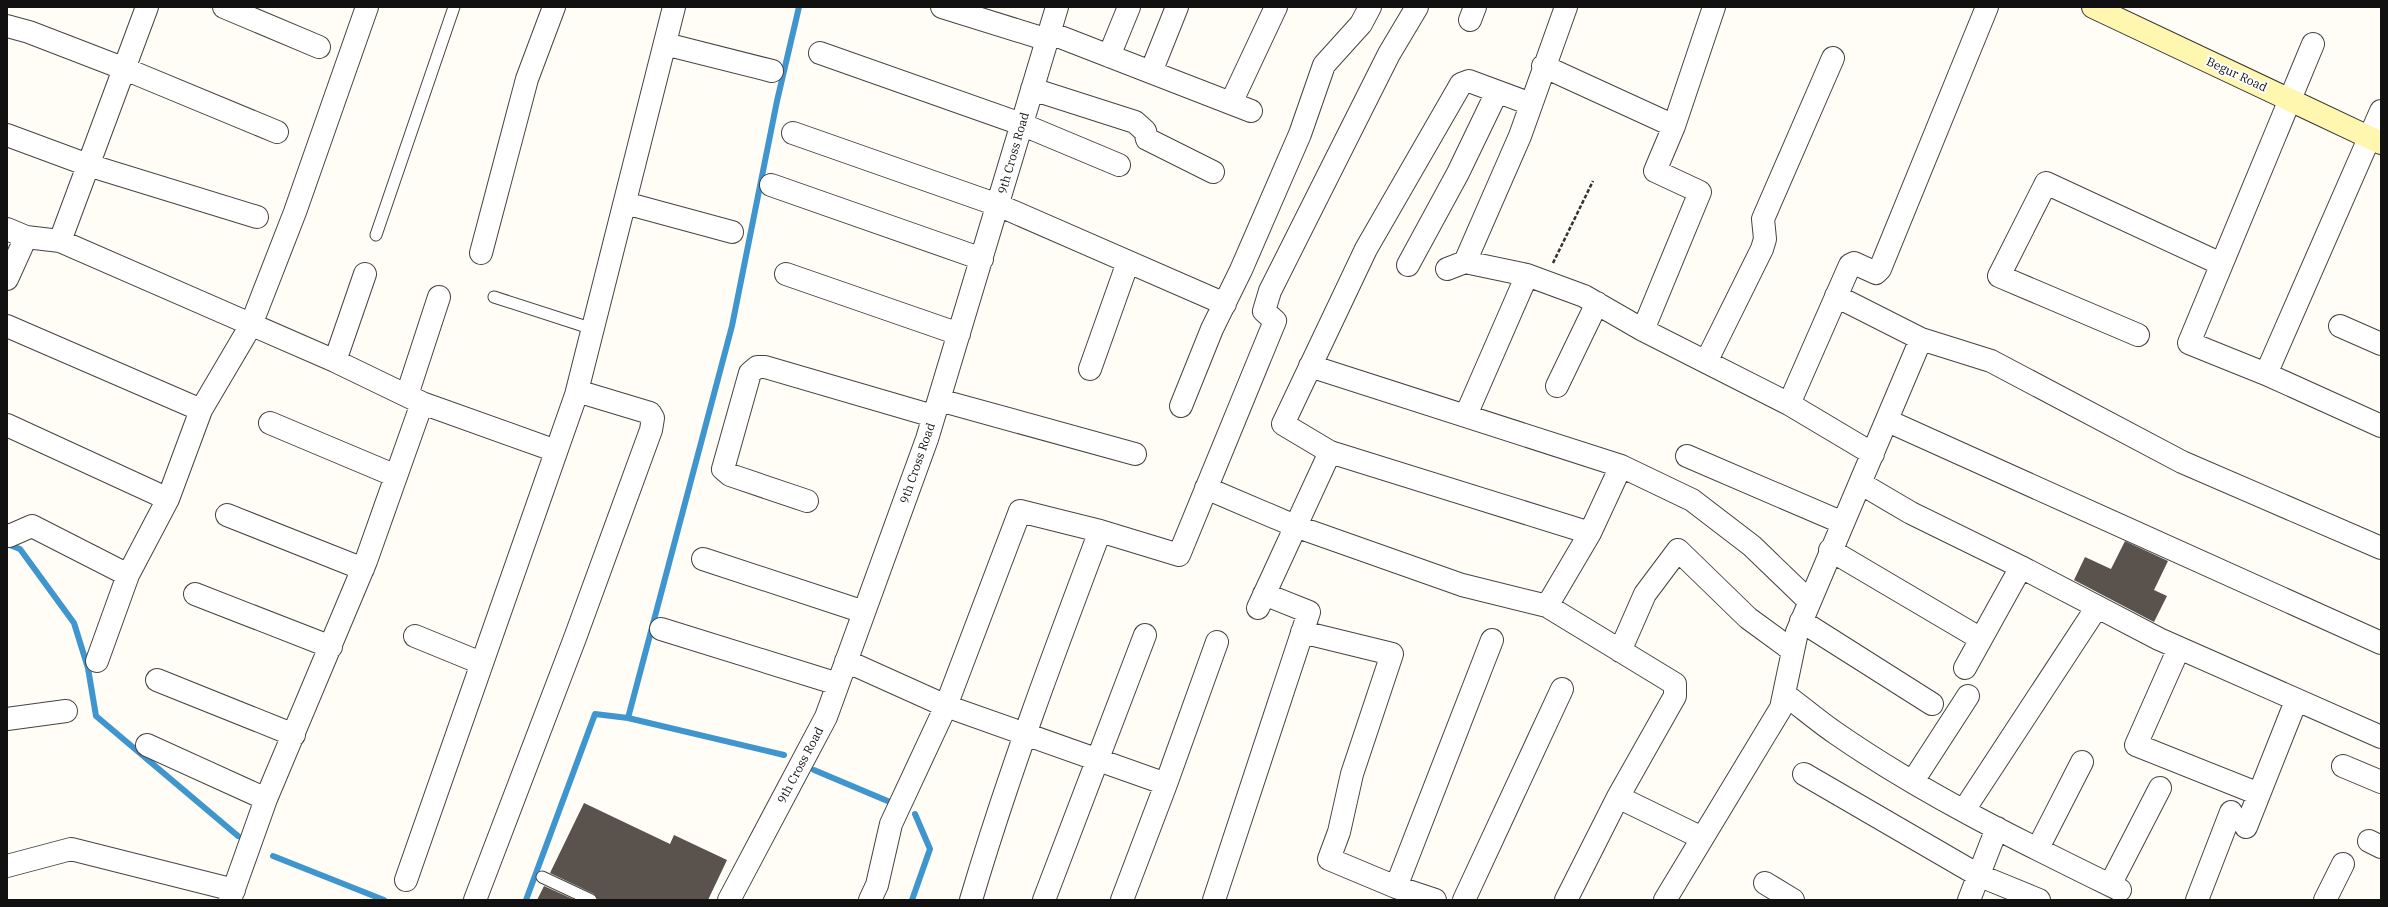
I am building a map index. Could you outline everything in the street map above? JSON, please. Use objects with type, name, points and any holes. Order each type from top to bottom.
[{"type":"main road","name":"Begur Road","points":[[2093,7],[2375,140]]},
{"type":"street","points":[[60,241],[125,69],[146,7]]},
{"type":"street","points":[[224,7],[319,47]]},
{"type":"street","points":[[97,661],[128,574],[168,499],[201,410],[251,326],[295,212],[367,7]]},
{"type":"street","points":[[480,253],[527,79],[554,7]]},
{"type":"street","points":[[406,880],[577,391],[674,7]]},
{"type":"street","points":[[942,7],[994,15],[1049,37],[1109,56],[1251,111]]},
{"type":"street","name":"9th Cross Road","points":[[729,900],[826,717],[927,439],[1057,7]]},
{"type":"street","points":[[1109,56],[1129,7]]},
{"type":"street","points":[[1151,72],[1177,7]]},
{"type":"street","points":[[1231,103],[1276,7]]},
{"type":"street","points":[[1181,406],[1212,329],[1225,304],[1300,134],[1324,66],[1361,24],[1370,7]]},
{"type":"street","points":[[870,900],[877,885],[891,824],[946,706],[1020,511],[1100,531],[1179,555],[1276,321],[1264,311],[1270,291],[1389,54],[1417,7]]},
{"type":"street","points":[[1566,7],[1500,186],[1456,266],[1536,278],[1584,296],[1643,330],[1789,404],[1873,454]]},
{"type":"street","points":[[1643,330],[1700,192],[1655,171],[1674,126],[1714,7]]},
{"type":"street","points":[[1789,404],[1850,265],[1854,263],[1876,273],[1880,269],[1987,7]]},
{"type":"street","points":[[7,26],[29,32],[125,69],[277,132]]},
{"type":"street","points":[[665,44],[772,71]]},
{"type":"street","points":[[2313,44],[2189,343],[2266,374],[2381,426]]},
{"type":"street","points":[[820,53],[1021,124],[1119,165]]},
{"type":"street","points":[[1706,362],[1762,250],[1765,239],[1763,219],[1833,58]]},
{"type":"street","points":[[1544,66],[1674,126]]},
{"type":"street","points":[[1531,104],[1469,81],[1461,84],[1455,92],[1427,146],[1366,249],[1283,424],[1330,452],[1590,533]]},
{"type":"street","points":[[1032,89],[1135,122],[1145,131],[1147,139],[1213,172]]},
{"type":"street","points":[[1408,265],[1458,173],[1497,92]]},
{"type":"street","points":[[2266,374],[2375,140],[2381,111]]},
{"type":"street","points":[[793,133],[998,205],[1225,304]]},
{"type":"street","points":[[7,135],[88,165],[258,218]]},
{"type":"street","points":[[2138,335],[1999,276],[2046,183],[2221,264]]},
{"type":"street","points":[[771,186],[982,259]]},
{"type":"street","points":[[625,203],[732,232]]},
{"type":"street","points":[[7,279],[16,233],[60,241],[251,326],[335,361],[415,399],[556,451]]},
{"type":"street","points":[[1090,370],[1128,262]]},
{"type":"street","points":[[335,361],[365,274]]},
{"type":"street","points":[[786,274],[959,334]]},
{"type":"street","points":[[1466,415],[1536,278]]},
{"type":"street","points":[[1836,296],[1921,339],[1992,361],[2182,462],[2381,548]]},
{"type":"street","points":[[7,866],[71,849],[232,895],[266,799],[331,647],[362,569],[396,476],[438,297]]},
{"type":"street","points":[[1557,386],[1597,303]]},
{"type":"street","points":[[7,326],[201,410]]},
{"type":"street","points":[[2340,326],[2381,344]]},
{"type":"street","points":[[1665,900],[1781,708],[1801,621],[1830,550],[1888,421],[1921,339]]},
{"type":"street","points":[[1310,366],[1621,466],[1692,500],[1752,546],[1809,601]]},
{"type":"street","points":[[806,501],[730,475],[723,469],[750,374],[757,367],[765,367],[1136,454]]},
{"type":"street","points":[[475,900],[575,638],[651,430],[653,418],[650,413],[577,391]]},
{"type":"street","points":[[1888,421],[2381,643]]},
{"type":"street","points":[[270,423],[396,476]]},
{"type":"street","points":[[7,425],[168,499]]},
{"type":"street","points":[[1214,900],[1309,612],[1261,601],[1330,452]]},
{"type":"street","points":[[1687,456],[1843,522]]},
{"type":"street","points":[[1547,606],[1590,533],[1621,466]]},
{"type":"street","points":[[1860,483],[1911,513],[2022,567],[2179,648],[2296,702],[2381,738]]},
{"type":"street","points":[[1206,488],[1295,526],[1462,585],[1547,606],[1675,684],[1676,690],[1618,797],[1566,900]]},
{"type":"street","points":[[227,515],[362,569]]},
{"type":"street","points":[[7,535],[9,536],[32,526],[128,574]]},
{"type":"street","points":[[971,900],[993,825],[1100,531]]},
{"type":"street","points":[[1620,651],[1645,594],[1678,550],[1748,618],[1793,651]]},
{"type":"street","points":[[1830,550],[1981,639]]},
{"type":"street","points":[[703,559],[864,612]]},
{"type":"street","points":[[1965,668],[2022,567]]},
{"type":"street","points":[[195,594],[331,647]]},
{"type":"street","points":[[1964,810],[2097,607]]},
{"type":"street","points":[[1801,621],[1932,704]]},
{"type":"street","points":[[661,629],[838,684]]},
{"type":"street","points":[[1302,632],[1392,654],[1352,774],[1339,832],[1329,859],[1396,887],[1435,900]]},
{"type":"street","points":[[1044,900],[1145,635]]},
{"type":"street","points":[[415,636],[482,663]]},
{"type":"street","points":[[1396,887],[1492,640]]},
{"type":"street","points":[[1122,900],[1166,784],[1217,642]]},
{"type":"street","points":[[2179,648],[2136,745],[2259,794]]},
{"type":"street","points":[[846,661],[946,706],[1166,784]]},
{"type":"street","points":[[157,680],[294,734]]},
{"type":"street","points":[[1464,900],[1562,689]]},
{"type":"street","points":[[1784,694],[1837,734],[1913,781],[1997,828],[2115,887],[2160,788]]},
{"type":"street","points":[[1913,781],[1968,696]]},
{"type":"street","points":[[2197,900],[2239,820],[2259,794],[2296,702]]},
{"type":"street","points":[[7,719],[66,711]]},
{"type":"street","points":[[147,745],[266,799]]},
{"type":"street","points":[[2038,848],[2082,762]]},
{"type":"street","points":[[2343,766],[2381,782]]},
{"type":"street","points":[[1804,774],[1978,875],[2039,900]]},
{"type":"street","points":[[1618,797],[1702,838]]},
{"type":"street","points":[[1969,900],[1997,828]]},
{"type":"street","points":[[2325,900],[2343,864]]},
{"type":"street","points":[[1765,883],[1793,900]]},
{"type":"lane","points":[[376,235],[454,7]]},
{"type":"lane","points":[[494,297],[593,329]]},
{"type":"lane","points":[[542,877],[591,900]]},
{"type":"path","points":[[1536,278],[1593,181]]},
{"type":"building","points":[[2125,541],[2168,561],[2154,590],[2167,596],[2154,622],[2074,580],[2085,557],[2111,569]]},
{"type":"building","points":[[584,803],[670,844],[674,835],[727,860],[708,900],[598,900],[594,894],[550,873]]},
{"type":"building","points":[[544,886],[575,900],[537,900]]},
{"type":"waterway","points":[[628,718],[732,326],[777,101],[799,7]]},
{"type":"waterway","points":[[7,544],[20,549],[74,623],[88,668],[96,716],[238,836]]},
{"type":"waterway","points":[[526,900],[595,714],[628,718],[784,755]]},
{"type":"waterway","points":[[814,770],[890,802]]},
{"type":"waterway","points":[[912,900],[930,849],[915,814]]},
{"type":"waterway","points":[[273,856],[384,900]]}]
